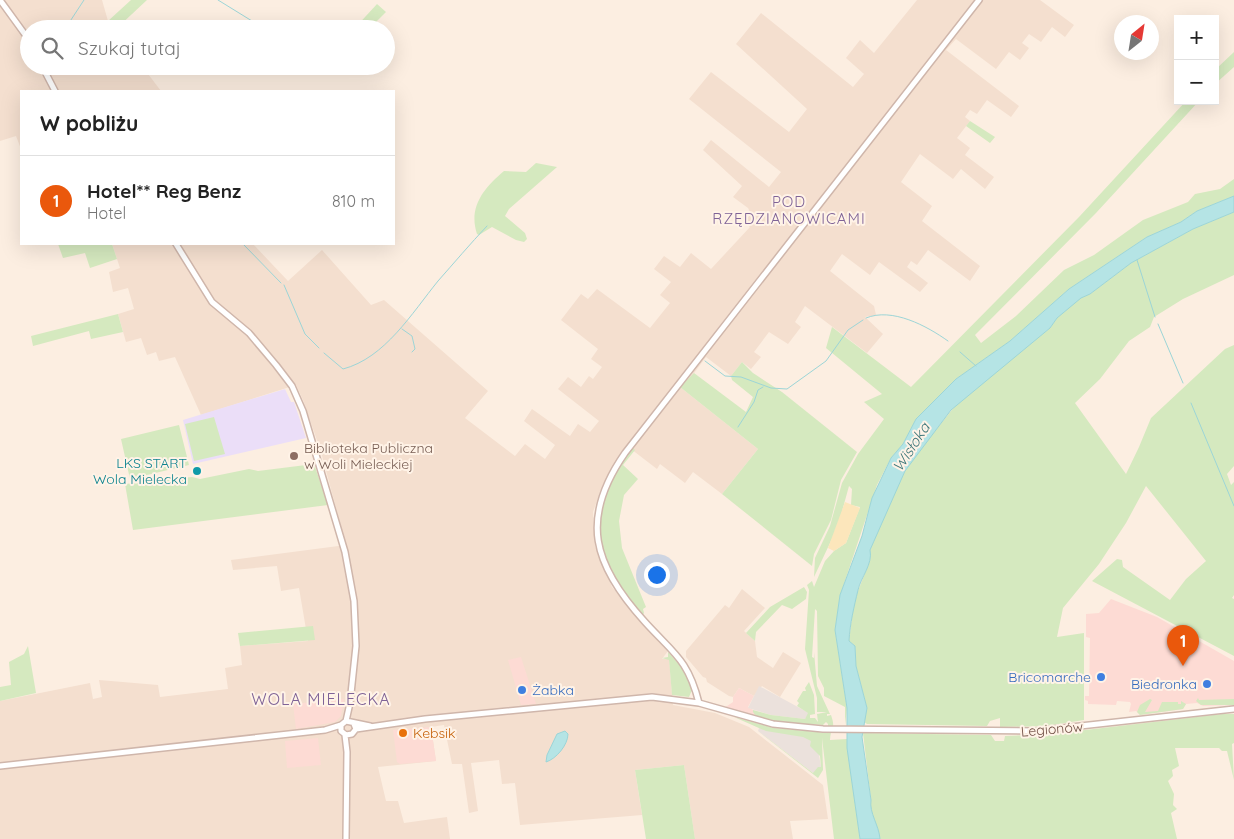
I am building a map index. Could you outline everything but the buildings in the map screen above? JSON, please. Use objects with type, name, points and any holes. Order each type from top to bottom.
[{"type":"street","points":[[0,0],[20,28]]},
{"type":"street","points":[[699,702],[688,668],[615,587],[599,548],[597,522],[600,500],[606,485],[625,453],[979,0]]},
{"type":"street","points":[[47,75],[54,90]]},
{"type":"street","points":[[177,245],[208,298],[266,351],[291,384],[299,402],[343,545],[351,585],[356,635],[350,703],[352,724],[346,734]]},
{"type":"street","name":"Legionów","points":[[352,724],[371,726],[623,699],[668,698],[699,702],[773,724],[823,729],[870,730],[998,732],[1047,730],[1234,709]]},
{"type":"street","points":[[0,766],[325,730],[352,724]]},
{"type":"street","points":[[341,725],[346,734],[347,752],[346,839]]},
{"type":"street","points":[[325,730],[346,734]]},
{"type":"shaded area","points":[[0,0],[102,0],[108,20],[20,20],[20,75],[149,75],[160,90],[20,90],[20,146],[16,136],[0,141]]},
{"type":"shaded area","points":[[917,0],[1040,0],[1074,25],[1065,37],[1052,27],[1041,42],[1029,34],[1022,43],[1029,48],[1020,60],[1009,52],[996,69],[956,39],[946,50],[1019,106],[1011,117],[987,100],[977,114],[970,110],[965,117],[970,121],[957,138],[970,148],[965,155],[994,177],[985,189],[961,169],[953,179],[920,154],[901,182],[932,206],[922,221],[980,266],[970,281],[928,250],[917,265],[911,261],[907,267],[928,283],[920,292],[879,262],[870,275],[842,254],[830,271],[874,306],[876,315],[865,317],[883,334],[867,353],[805,306],[795,322],[801,327],[788,344],[769,332],[754,352],[761,357],[751,369],[742,362],[731,376],[706,357],[689,380],[680,387],[758,449],[722,494],[693,472],[685,483],[660,464],[657,469],[627,446],[603,484],[593,512],[595,546],[612,587],[668,651],[662,659],[669,659],[673,705],[715,713],[749,727],[823,785],[828,819],[790,821],[793,839],[695,839],[684,765],[635,770],[642,815],[520,825],[515,783],[502,784],[499,760],[471,763],[478,811],[469,813],[462,764],[452,764],[444,725],[431,727],[436,761],[378,767],[386,801],[398,801],[404,823],[447,817],[450,839],[0,839],[0,701],[90,683],[93,699],[102,697],[99,680],[158,685],[160,697],[228,689],[225,668],[242,665],[240,646],[308,641],[299,588],[281,591],[277,566],[233,570],[231,560],[346,545],[321,452],[296,385],[201,415],[175,357],[159,361],[156,352],[147,355],[141,338],[126,342],[118,314],[134,309],[128,288],[113,292],[109,272],[120,268],[112,245],[254,245],[288,281],[322,250],[371,305],[384,300],[488,391],[465,418],[515,456],[525,444],[545,459],[555,445],[524,421],[532,409],[570,436],[578,424],[590,432],[599,421],[558,389],[568,377],[581,387],[589,376],[593,379],[602,367],[591,359],[598,349],[561,320],[581,294],[588,299],[597,289],[650,328],[670,303],[660,295],[671,282],[654,269],[664,256],[680,267],[691,253],[711,269],[750,227],[744,222],[751,214],[748,208],[733,197],[742,186],[703,150],[711,140],[769,187],[781,172],[689,99],[711,72],[789,132],[807,109],[736,44],[761,13],[853,87],[864,74],[846,58],[860,40],[874,53]]},
{"type":"shaded area","points":[[285,389],[291,402],[294,402],[306,438],[193,464],[183,420]]},
{"type":"shaded area","points":[[742,589],[765,608],[744,631],[755,641],[757,657],[773,668],[783,652],[801,663],[780,697],[762,686],[754,696],[739,688],[733,697],[729,696],[707,682],[706,678],[686,657],[686,651],[725,605],[729,608]]},
{"type":"shaded area","points":[[1111,599],[1157,617],[1234,661],[1234,705],[1203,706],[1197,703],[1186,704],[1183,709],[1140,715],[1136,711],[1129,712],[1130,702],[1117,701],[1116,705],[1088,704],[1085,696],[1089,696],[1090,638],[1086,637],[1086,614],[1099,613]]},
{"type":"shaded area","points":[[521,657],[536,704],[521,705],[508,660]]},
{"type":"shaded area","points":[[759,686],[809,713],[805,719],[771,715],[748,708]]},
{"type":"shaded area","points":[[739,688],[754,696],[748,707],[753,710],[756,716],[724,708],[733,702],[733,697]]},
{"type":"shaded area","points":[[344,699],[341,716],[335,722],[296,729],[293,704]]},
{"type":"shaded area","points":[[431,727],[436,761],[400,764],[397,762],[393,730]]},
{"type":"shaded area","points":[[759,728],[816,737],[821,767],[817,776],[758,731]]},
{"type":"shaded area","points":[[318,738],[321,765],[287,768],[285,741]]},
{"type":"green space","points":[[131,0],[147,0],[126,20],[109,20]]},
{"type":"green space","points":[[377,4],[386,12],[378,20],[362,20]]},
{"type":"green space","points":[[1234,52],[1234,67],[1219,80],[1219,66]]},
{"type":"green space","points":[[1182,105],[1195,105],[1096,213],[975,335],[981,343],[1016,316],[1064,270],[1094,255],[1143,220],[1188,202],[1195,194],[1220,189],[1234,179],[1234,196],[1197,211],[1181,222],[1147,237],[1069,289],[1010,341],[956,379],[916,419],[903,444],[891,458],[877,485],[840,596],[835,630],[847,708],[845,725],[845,707],[824,696],[824,688],[818,676],[817,611],[815,609],[812,657],[814,658],[814,652],[817,686],[830,714],[827,714],[827,716],[831,715],[833,726],[830,740],[847,739],[860,839],[834,839],[822,738],[823,770],[818,778],[758,731],[813,773],[818,767],[821,767],[820,756],[810,746],[811,741],[803,737],[766,731],[734,717],[774,728],[828,733],[828,724],[826,722],[823,725],[774,722],[758,717],[753,710],[771,715],[805,719],[808,713],[797,706],[799,703],[797,701],[803,691],[806,691],[805,688],[809,682],[814,695],[815,714],[810,715],[810,718],[815,718],[818,722],[817,714],[827,712],[817,712],[817,698],[805,649],[809,590],[807,585],[812,581],[814,587],[825,561],[834,551],[846,543],[860,507],[851,505],[852,489],[849,486],[838,526],[814,577],[815,558],[830,526],[842,483],[858,454],[884,419],[864,402],[882,394],[826,348],[832,327],[911,387],[1079,217]]},
{"type":"green space","points":[[970,121],[995,137],[990,143],[966,126]]},
{"type":"green space","points":[[536,163],[557,167],[509,209],[505,216],[525,233],[527,239],[524,242],[516,240],[492,227],[479,235],[477,234],[475,224],[476,207],[484,191],[504,171],[526,172]]},
{"type":"green space","points":[[1234,212],[1234,275],[1183,299],[1154,317],[1150,327],[1129,341],[1100,379],[1075,403],[1126,474],[1151,418],[1225,349],[1234,345],[1234,466],[1227,474],[1231,485],[1234,482],[1234,595],[1232,598],[1234,599],[1234,656],[1092,581],[1117,559],[1122,560],[1123,567],[1170,600],[1186,579],[1206,561],[1146,486],[1126,523],[1099,564],[1063,608],[1057,637],[1084,633],[1084,720],[1046,726],[1000,727],[1000,718],[990,721],[987,726],[867,724],[864,722],[867,708],[856,666],[855,646],[849,641],[854,601],[867,568],[870,550],[897,485],[911,461],[959,401],[1050,328],[1057,318],[1081,297],[1090,294],[1131,263],[1193,229]]},
{"type":"green space","points":[[58,245],[112,245],[117,259],[90,268],[85,253],[63,258]]},
{"type":"green space","points":[[118,314],[123,332],[91,339],[89,331],[33,346],[31,336]]},
{"type":"green space","points":[[742,362],[753,373],[782,392],[857,452],[841,480],[831,520],[814,554],[812,566],[722,494],[758,449],[680,387],[694,373],[746,412],[753,397],[732,380],[731,376]]},
{"type":"green space","points":[[214,417],[225,454],[194,461],[185,424]]},
{"type":"green space","points":[[179,425],[189,465],[130,479],[121,439]]},
{"type":"green space","points":[[632,447],[635,450],[623,465],[638,479],[624,495],[619,521],[622,548],[646,607],[643,609],[644,613],[642,616],[625,596],[613,575],[604,555],[601,534],[601,513],[607,491],[617,469]]},
{"type":"green space","points":[[314,464],[328,505],[133,530],[125,484],[192,477],[200,479],[249,469],[258,471]]},
{"type":"green space","points":[[804,587],[807,592],[806,599],[792,609],[782,605],[756,632],[755,641],[746,633],[770,607]]},
{"type":"green space","points":[[313,626],[315,640],[240,646],[238,633]]},
{"type":"green space","points":[[28,646],[36,693],[0,701],[0,687],[11,685],[9,662],[24,654]]},
{"type":"green space","points":[[668,652],[685,671],[692,690],[689,697],[672,695],[669,660],[662,658],[668,657]]},
{"type":"green space","points":[[1198,698],[1199,700],[1234,699],[1234,705],[1201,705],[1196,701]]},
{"type":"green space","points":[[1150,699],[1152,700],[1145,712],[1158,711],[1162,702],[1178,702],[1178,704],[1181,704],[1181,701],[1186,704],[1183,709],[1140,715],[1137,712],[1140,705]]},
{"type":"green space","points":[[1234,714],[1234,743],[1232,744],[1234,780],[1227,751],[1222,751],[1219,748],[1175,748],[1179,766],[1172,770],[1173,776],[1168,781],[1174,794],[1173,805],[1177,809],[1171,813],[1177,839],[880,839],[870,805],[863,733],[991,735],[995,741],[1004,741],[1005,736],[1051,734]]},
{"type":"green space","points":[[684,765],[695,839],[646,839],[635,770]]},
{"type":"sand","points":[[845,502],[860,508],[846,543],[834,551],[828,548]]},
{"type":"water","name":"Wisłoka","points":[[1234,196],[1234,212],[1193,229],[1131,263],[1090,294],[1081,298],[1057,318],[1050,328],[951,410],[905,471],[870,550],[870,560],[859,585],[850,628],[849,641],[855,646],[856,666],[867,708],[862,737],[871,810],[880,839],[860,839],[847,748],[847,708],[835,630],[840,595],[862,536],[872,498],[891,458],[903,444],[916,419],[956,379],[1010,341],[1069,289],[1147,237],[1181,222],[1197,211]]},
{"type":"water","points":[[565,731],[568,734],[564,747],[554,758],[546,762],[547,755],[557,734]]},
{"type":"waterway","points":[[71,20],[84,0]]},
{"type":"waterway","points":[[218,0],[250,20]]},
{"type":"waterway","points":[[324,353],[343,369],[358,363],[385,345],[487,226]]},
{"type":"waterway","points":[[244,245],[281,283]]},
{"type":"waterway","points":[[1137,260],[1155,317]]},
{"type":"waterway","points":[[284,285],[305,334],[319,348]]},
{"type":"waterway","points":[[866,318],[876,315],[898,316],[920,324],[948,341]]},
{"type":"waterway","points":[[705,361],[725,376],[741,377],[771,388],[787,389],[826,361],[848,330],[863,320]]},
{"type":"waterway","points":[[1158,324],[1183,383]]},
{"type":"waterway","points":[[402,329],[412,336],[415,349],[412,352]]},
{"type":"waterway","points":[[960,352],[976,366]]},
{"type":"waterway","points":[[738,427],[754,402],[758,390],[763,387]]},
{"type":"waterway","points":[[1191,403],[1234,506]]},
{"type":"place","name":"Biblioteka Publiczna w Woli Mieleckiej","points":[[294,456]]},
{"type":"place","name":"LKS START Wola Mielecka","points":[[197,471]]},
{"type":"place","name":"Hotel** Reg Benz","points":[[1183,666]]},
{"type":"place","name":"Bricomarche","points":[[1101,677]]},
{"type":"place","name":"Biedronka","points":[[1207,684]]},
{"type":"place","name":"Żabka","points":[[522,690]]},
{"type":"place","name":"Kebsik","points":[[403,733]]},
{"type":"district","name":"POD RZĘDZIANOWICAMI","points":[[789,210]]},
{"type":"district","name":"WOLA MIELECKA","points":[[321,699]]}]
